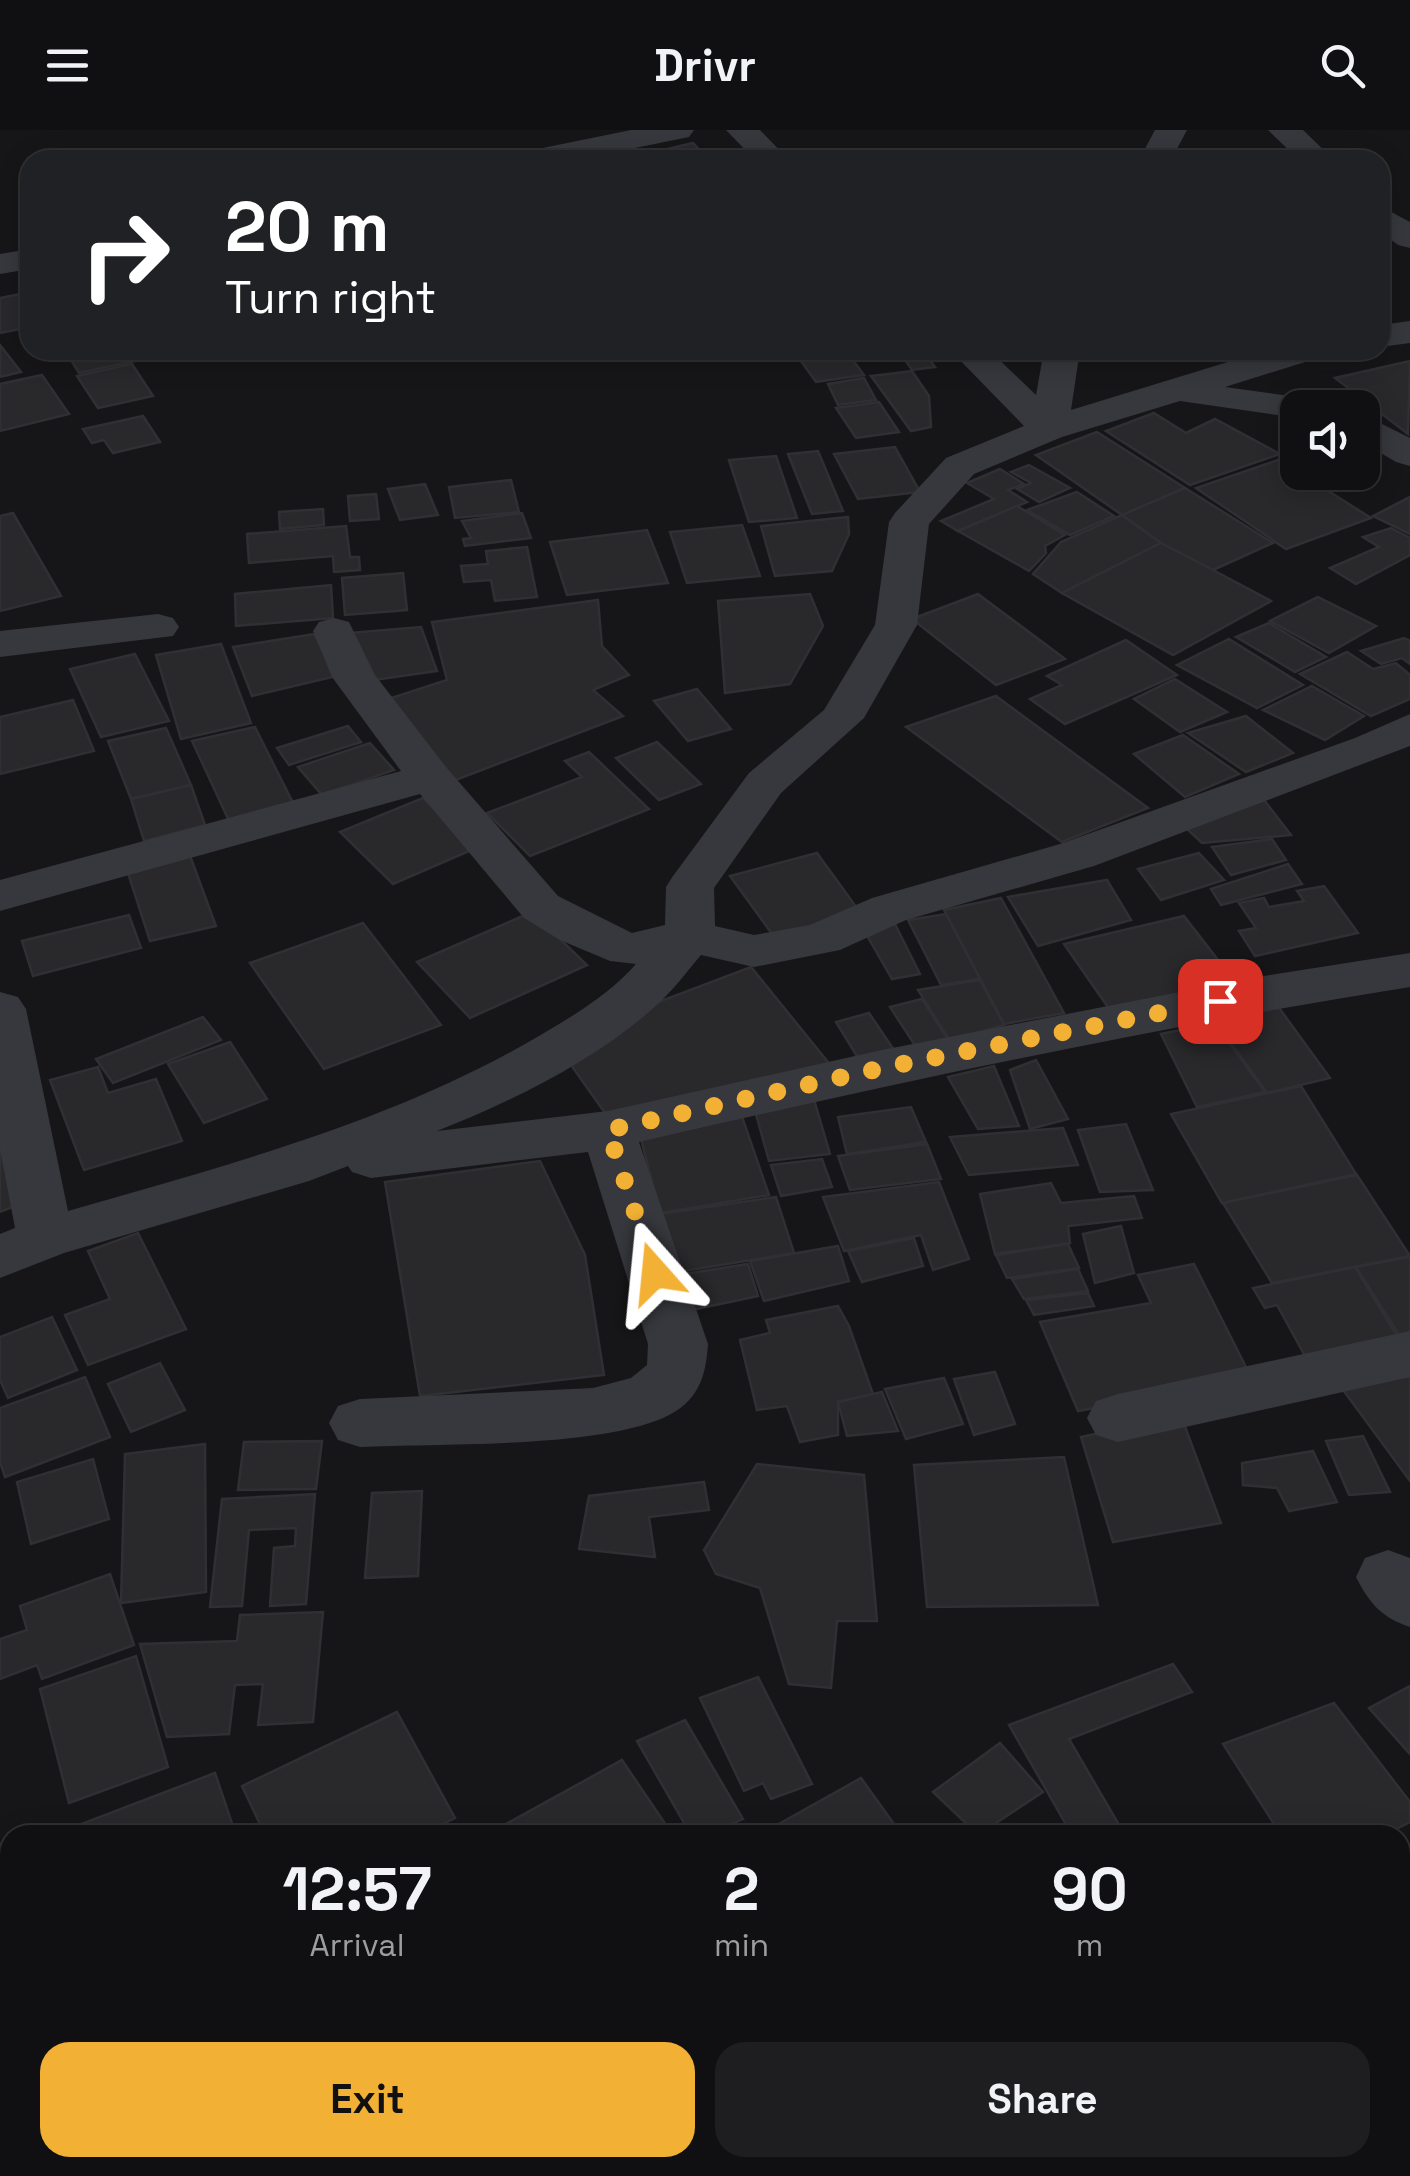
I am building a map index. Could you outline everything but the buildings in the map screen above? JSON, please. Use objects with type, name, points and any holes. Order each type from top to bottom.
[{"type":"street","points":[[579,150],[678,130]]},
{"type":"street","points":[[742,130],[763,150]]},
{"type":"street","points":[[1284,130],[1307,150]]},
{"type":"street","points":[[978,360],[1049,429]]},
{"type":"street","points":[[1049,429],[1060,360]]},
{"type":"street","points":[[0,1009],[22,1247],[290,1167],[498,1084],[582,1034],[641,991],[690,936],[690,888],[765,783],[842,718],[896,626],[910,522],[960,466],[1049,429],[1272,360]]},
{"type":"street","points":[[1163,393],[1280,404]]},
{"type":"street","points":[[1380,436],[1410,454]]},
{"type":"street","points":[[0,644],[158,628]]},
{"type":"street","points":[[334,631],[354,677],[430,776],[541,907],[578,929],[628,950],[690,936],[754,950],[822,939],[889,909],[1077,855],[1371,748],[1410,728]]},
{"type":"street","points":[[0,896],[430,776]]},
{"type":"street","points":[[290,1167],[608,1130],[882,1068],[1257,994],[1410,970]]},
{"type":"street","points":[[360,1422],[593,1412],[650,1397],[676,1375],[678,1344],[608,1130]]},
{"type":"street","points":[[1118,1418],[1410,1354]]},
{"type":"route","points":[[655,1273],[608,1130],[882,1068],[1220,1001]]}]
